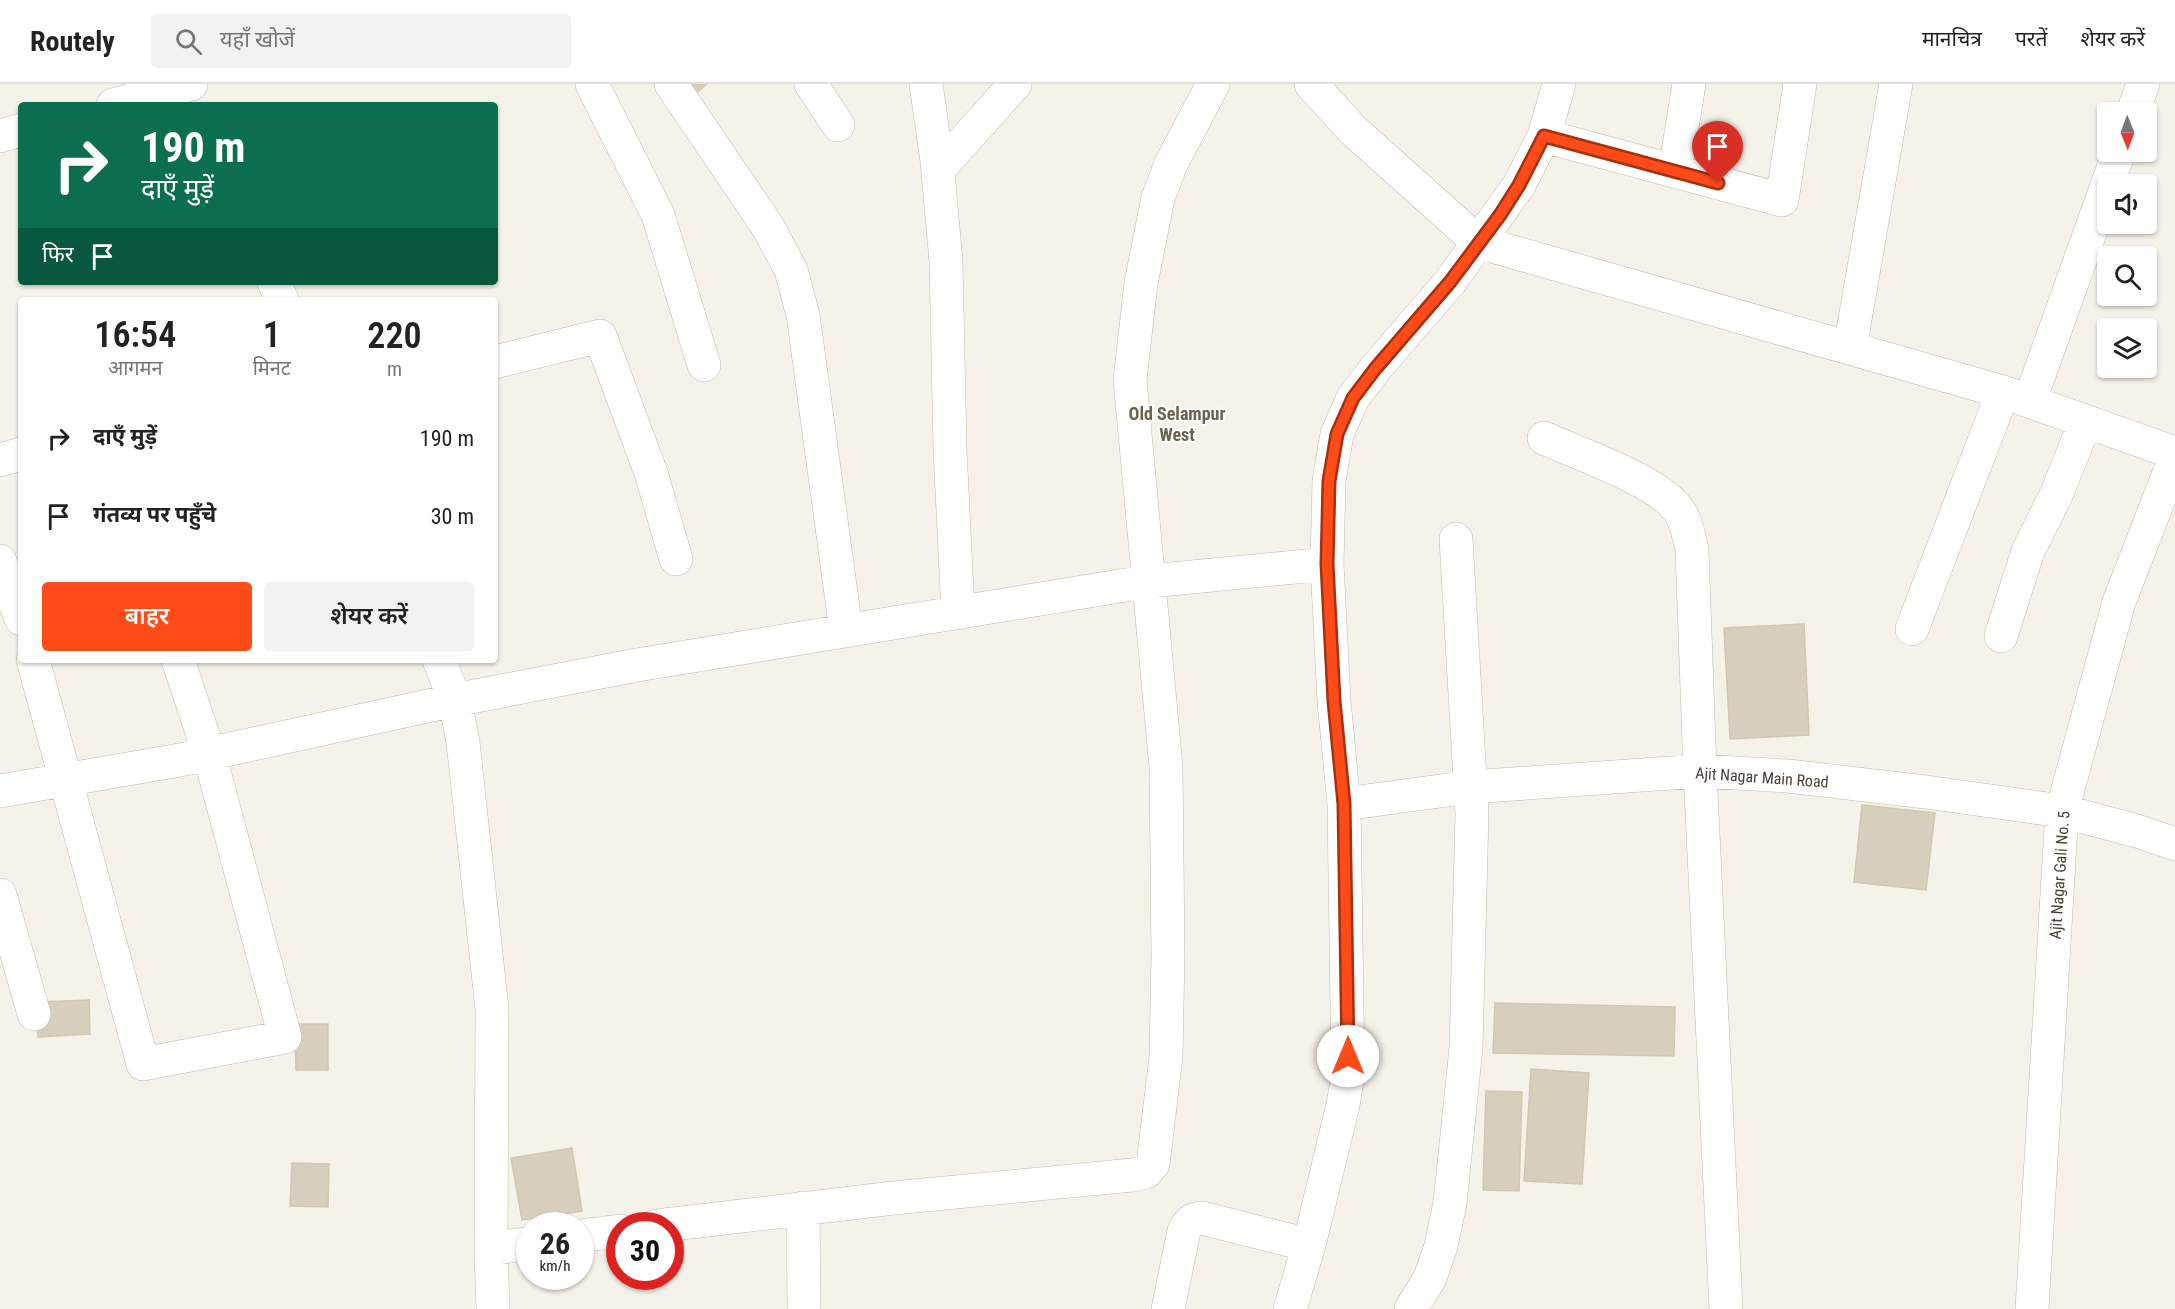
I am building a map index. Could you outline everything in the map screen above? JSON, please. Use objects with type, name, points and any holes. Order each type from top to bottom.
[{"type":"street","points":[[124,102],[189,84],[196,102]]},
{"type":"street","points":[[592,84],[658,214],[704,365]]},
{"type":"street","points":[[671,84],[768,227],[791,270],[803,315],[846,630]]},
{"type":"street","points":[[811,84],[838,125]]},
{"type":"street","points":[[926,84],[938,170],[946,261],[950,449],[958,612]]},
{"type":"street","points":[[938,170],[1015,84]]},
{"type":"street","points":[[684,1223],[802,1208],[1132,1175],[1146,1172],[1153,1164],[1166,1057],[1168,955],[1166,766],[1130,380],[1148,241],[1158,198],[1171,164],[1213,84]]},
{"type":"street","points":[[1311,84],[1353,130],[1478,242],[2016,396],[2175,455]]},
{"type":"street","points":[[1290,1309],[1309,1245],[1343,1105],[1348,1075],[1344,804],[1334,701],[1327,564],[1329,481],[1337,434],[1353,398],[1450,282],[1519,185],[1544,136],[1559,84]]},
{"type":"street","points":[[1675,171],[1689,84]]},
{"type":"street","points":[[1544,136],[1782,200],[1800,84]]},
{"type":"street","points":[[1850,348],[1896,84]]},
{"type":"street","points":[[2137,102],[2143,84]]},
{"type":"street","points":[[0,136],[18,131]]},
{"type":"street","points":[[1912,629],[2016,396],[2115,162]]},
{"type":"street","points":[[498,361],[600,336],[651,473],[676,559]]},
{"type":"street","points":[[2001,636],[2028,551],[2056,495],[2085,423]]},
{"type":"street","points":[[1544,438],[1656,490],[1677,507],[1687,527],[1692,550],[1700,771],[1726,1309]]},
{"type":"street","points":[[0,460],[18,455]]},
{"type":"street","name":"Ajit Nagar Gali No. 5","points":[[2032,1309],[2062,811],[2119,602],[2175,455]]},
{"type":"street","points":[[1411,1309],[1430,1278],[1441,1246],[1450,1203],[1466,1048],[1472,814],[1456,540]]},
{"type":"street","points":[[0,561],[18,612]]},
{"type":"street","points":[[0,791],[209,753],[455,700],[637,665],[1150,581],[1327,564]]},
{"type":"street","points":[[0,634],[18,629]]},
{"type":"street","points":[[34,663],[144,1064],[285,1037],[209,753],[179,663]]},
{"type":"street","points":[[439,663],[455,700],[463,742],[492,1009],[493,1309]]},
{"type":"street","name":"Ajit Nagar Main Road","points":[[1344,804],[1470,787],[1700,771],[1788,776],[2062,811],[2137,831],[2175,844]]},
{"type":"street","points":[[0,895],[34,1014]]},
{"type":"street","points":[[802,1208],[804,1309]]},
{"type":"street","points":[[1168,1309],[1184,1231],[1193,1219],[1202,1218],[1309,1245]]},
{"type":"street","points":[[491,1249],[516,1245]]},
{"type":"building","points":[[688,84],[707,84],[696,93]]},
{"type":"building","points":[[1804,624],[1809,735],[1730,739],[1724,628]]},
{"type":"building","points":[[1862,805],[1935,813],[1926,890],[1854,882]]},
{"type":"building","points":[[89,1000],[90,1034],[38,1037],[37,1002]]},
{"type":"building","points":[[1495,1003],[1675,1007],[1674,1056],[1493,1053]]},
{"type":"building","points":[[295,1024],[328,1024],[328,1070],[296,1070]]},
{"type":"building","points":[[1531,1069],[1589,1073],[1582,1184],[1524,1181]]},
{"type":"building","points":[[1486,1091],[1522,1092],[1519,1191],[1483,1190]]},
{"type":"building","points":[[572,1148],[582,1211],[521,1212],[511,1158]]},
{"type":"building","points":[[292,1163],[329,1164],[328,1207],[290,1206]]},
{"type":"district","name":"Old Selampur West","points":[[1177,424]]},
{"type":"route","points":[[1348,1056],[1344,804],[1334,701],[1327,564],[1329,481],[1337,434],[1353,398],[1450,282],[1500,215],[1519,185],[1544,136],[1718,183]]}]
